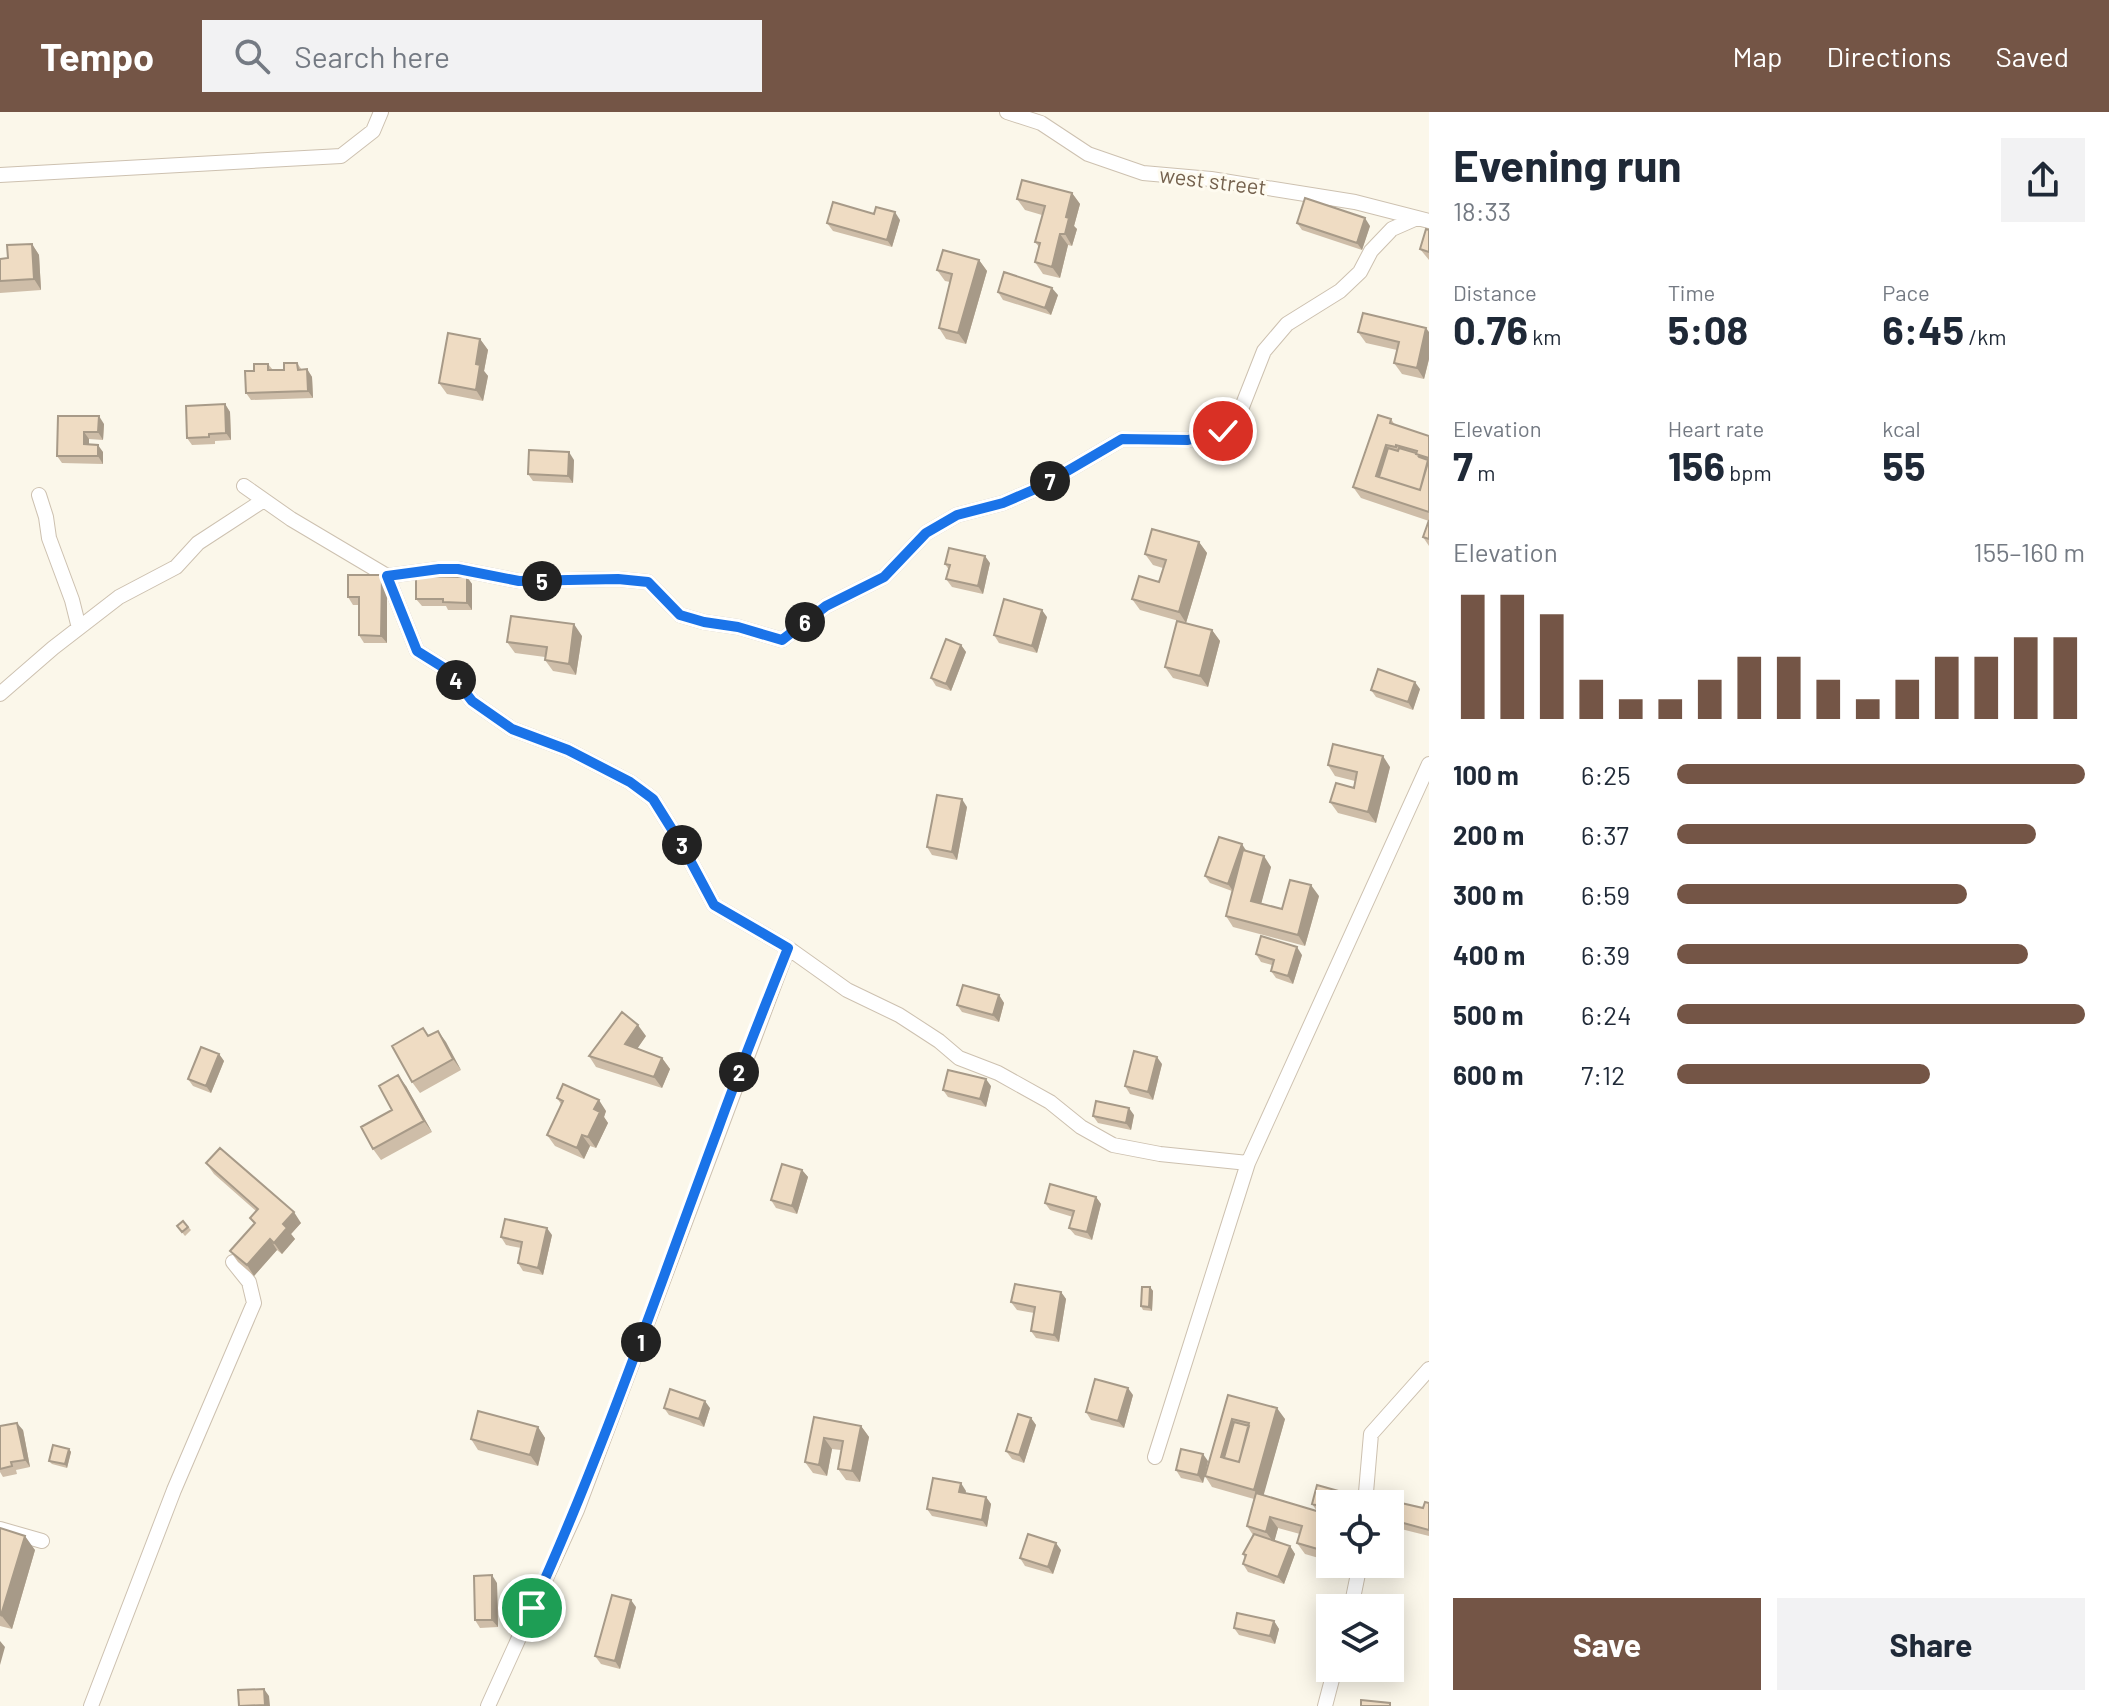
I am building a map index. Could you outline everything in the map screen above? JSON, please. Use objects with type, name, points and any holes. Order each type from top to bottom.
[{"type":"street","points":[[0,175],[341,156],[373,131],[381,112]]},
{"type":"street","name":"west street","points":[[1007,112],[1041,123],[1088,154],[1143,173],[1211,179],[1355,202],[1423,220]]},
{"type":"street","points":[[387,576],[458,569],[519,581],[618,579],[648,582],[680,615],[782,640],[826,606],[884,577],[926,533],[957,515],[1003,503],[1040,487],[1122,439],[1188,440],[1223,431],[1240,412],[1264,351],[1287,324],[1352,281],[1371,251],[1392,229],[1423,220]]},
{"type":"street","points":[[244,486],[387,576],[417,651],[449,671],[472,701],[512,729],[568,750],[630,782],[653,799],[714,905],[788,948],[847,990],[899,1015],[959,1058],[998,1073],[1050,1102],[1081,1127],[1113,1145],[1160,1154],[1248,1163]]},
{"type":"street","points":[[39,495],[49,538],[79,628]]},
{"type":"street","points":[[0,694],[119,597],[176,567],[198,543],[264,500]]},
{"type":"street","points":[[1155,1457],[1248,1163],[1429,764]]},
{"type":"street","points":[[488,1706],[577,1510],[718,1127],[788,948]]},
{"type":"street","points":[[91,1706],[174,1490],[254,1303],[249,1282],[233,1262]]},
{"type":"street","points":[[1366,1490],[1371,1434],[1429,1369]]},
{"type":"street","points":[[0,1529],[42,1541]]},
{"type":"street","points":[[1325,1706],[1331,1682]]},
{"type":"building","points":[[1022,180],[1072,193],[1065,234],[1060,234],[1052,267],[1035,262],[1040,243],[1035,242],[1045,206],[1017,199]]},
{"type":"building","points":[[1305,198],[1365,218],[1357,243],[1297,223]]},
{"type":"building","points":[[833,202],[874,214],[876,207],[895,212],[887,240],[827,223]]},
{"type":"building","points":[[1426,229],[1429,230],[1429,252],[1420,249]]},
{"type":"building","points":[[32,244],[34,279],[0,281],[0,259],[8,258],[7,245]]},
{"type":"building","points":[[943,250],[979,260],[958,333],[939,328],[952,274],[937,270]]},
{"type":"building","points":[[1004,272],[1052,288],[1045,308],[998,292]]},
{"type":"building","points":[[1363,313],[1426,328],[1417,368],[1394,363],[1399,342],[1358,332]]},
{"type":"building","points":[[448,333],[480,339],[476,390],[439,383]]},
{"type":"building","points":[[284,363],[297,363],[298,370],[307,369],[308,391],[246,393],[245,371],[254,371],[254,364],[268,364],[268,370],[284,370]]},
{"type":"building","points":[[225,404],[226,433],[187,438],[186,406]]},
{"type":"building","points":[[1378,415],[1391,419],[1390,423],[1429,436],[1429,458],[1416,454],[1417,451],[1386,445],[1376,476],[1420,490],[1429,459],[1429,512],[1353,487]]},
{"type":"building","points":[[58,416],[99,416],[98,432],[84,432],[84,444],[98,445],[98,456],[57,456]]},
{"type":"building","points":[[1388,448],[1416,453],[1428,460],[1420,490],[1379,477]]},
{"type":"building","points":[[529,450],[569,452],[568,476],[528,474]]},
{"type":"building","points":[[1429,520],[1429,539],[1423,537]]},
{"type":"building","points":[[1152,529],[1199,542],[1179,612],[1132,599],[1139,576],[1159,582],[1166,560],[1145,554]]},
{"type":"building","points":[[949,548],[985,556],[978,586],[946,579],[950,565],[945,564]]},
{"type":"building","points":[[348,575],[382,575],[381,636],[359,635],[359,597],[348,597]]},
{"type":"building","points":[[416,576],[467,577],[467,603],[416,599]]},
{"type":"building","points":[[1004,599],[1042,610],[1032,646],[994,635]]},
{"type":"building","points":[[511,616],[574,624],[569,664],[545,660],[547,647],[507,642]]},
{"type":"building","points":[[1177,621],[1212,630],[1200,676],[1165,667]]},
{"type":"building","points":[[946,639],[961,645],[946,684],[931,678]]},
{"type":"building","points":[[1378,669],[1415,682],[1408,702],[1371,690]]},
{"type":"building","points":[[1333,744],[1383,756],[1368,812],[1330,802],[1336,783],[1354,788],[1357,772],[1328,765]]},
{"type":"building","points":[[937,795],[962,799],[952,852],[927,847]]},
{"type":"building","points":[[1219,837],[1242,844],[1228,884],[1205,876]]},
{"type":"building","points":[[1243,850],[1264,856],[1251,901],[1282,909],[1290,880],[1311,885],[1298,935],[1226,916]]},
{"type":"building","points":[[1261,936],[1297,947],[1288,976],[1271,971],[1274,960],[1256,954]]},
{"type":"building","points":[[963,985],[999,995],[993,1015],[957,1005]]},
{"type":"building","points":[[622,1012],[638,1025],[625,1044],[662,1058],[654,1077],[589,1056]]},
{"type":"building","points":[[423,1028],[428,1036],[438,1031],[453,1059],[412,1082],[392,1046]]},
{"type":"building","points":[[201,1047],[219,1054],[206,1086],[188,1079]]},
{"type":"building","points":[[1134,1051],[1157,1057],[1148,1092],[1125,1086]]},
{"type":"building","points":[[948,1070],[986,1079],[980,1099],[943,1090]]},
{"type":"building","points":[[398,1075],[424,1121],[373,1149],[361,1127],[392,1110],[379,1086]]},
{"type":"building","points":[[563,1084],[599,1100],[594,1109],[600,1112],[588,1137],[582,1135],[577,1148],[547,1135],[563,1101],[557,1098]]},
{"type":"building","points":[[1096,1101],[1129,1108],[1126,1123],[1093,1116]]},
{"type":"building","points":[[220,1148],[294,1212],[283,1224],[287,1228],[274,1243],[270,1239],[247,1265],[230,1251],[255,1223],[250,1218],[258,1209],[206,1163]]},
{"type":"building","points":[[782,1164],[802,1170],[792,1206],[771,1200]]},
{"type":"building","points":[[1050,1184],[1096,1197],[1087,1232],[1069,1228],[1074,1211],[1045,1203]]},
{"type":"building","points":[[505,1219],[547,1228],[538,1268],[518,1263],[522,1242],[501,1237]]},
{"type":"building","points":[[183,1221],[188,1227],[182,1232],[177,1226]]},
{"type":"building","points":[[1015,1284],[1061,1292],[1054,1335],[1031,1331],[1035,1307],[1011,1302]]},
{"type":"building","points":[[1142,1287],[1150,1287],[1149,1307],[1141,1306]]},
{"type":"building","points":[[1095,1379],[1128,1388],[1118,1421],[1086,1412]]},
{"type":"building","points":[[670,1389],[705,1401],[699,1419],[664,1408]]},
{"type":"building","points":[[1228,1395],[1277,1408],[1254,1490],[1205,1476]],"holes":[[[1232,1419],[1249,1423],[1239,1462],[1221,1457]]]},
{"type":"building","points":[[478,1411],[538,1427],[530,1455],[471,1439]]},
{"type":"building","points":[[1018,1414],[1031,1418],[1019,1455],[1006,1451]]},
{"type":"building","points":[[814,1417],[861,1426],[852,1471],[838,1469],[843,1441],[824,1438],[819,1465],[805,1462]]},
{"type":"building","points":[[1234,1422],[1249,1426],[1239,1462],[1224,1458]]},
{"type":"building","points":[[17,1423],[25,1460],[11,1462],[12,1466],[0,1469],[0,1426]]},
{"type":"building","points":[[53,1445],[69,1449],[65,1464],[49,1461]]},
{"type":"building","points":[[1181,1449],[1203,1454],[1198,1475],[1176,1470]]},
{"type":"building","points":[[933,1478],[961,1483],[959,1492],[986,1497],[982,1520],[927,1509]]},
{"type":"building","points":[[1317,1485],[1335,1490],[1316,1490],[1316,1505],[1312,1504]]},
{"type":"building","points":[[1256,1493],[1316,1511],[1316,1549],[1297,1543],[1302,1526],[1270,1517],[1266,1532],[1247,1526]]},
{"type":"building","points":[[1425,1502],[1429,1503],[1429,1530],[1404,1523],[1404,1504],[1423,1508]]},
{"type":"building","points":[[0,1528],[25,1536],[1,1615],[0,1614]]},
{"type":"building","points":[[1028,1534],[1056,1543],[1048,1567],[1020,1558]]},
{"type":"building","points":[[1254,1534],[1290,1546],[1278,1577],[1243,1564],[1246,1555],[1243,1554]]},
{"type":"building","points":[[492,1575],[492,1620],[475,1620],[474,1576]]},
{"type":"building","points":[[612,1595],[631,1600],[615,1661],[595,1656]]},
{"type":"building","points":[[1237,1613],[1274,1621],[1270,1636],[1234,1628]]},
{"type":"building","points":[[264,1689],[265,1705],[239,1706],[238,1690]]},
{"type":"building","points":[[1361,1700],[1390,1703],[1390,1706],[1361,1706]]},
{"type":"route","points":[[532,1608],[577,1510],[718,1127],[788,948],[714,905],[653,799],[630,782],[568,750],[512,729],[472,701],[449,671],[417,651],[387,576],[458,569],[519,581],[618,579],[648,582],[680,615],[782,640],[826,606],[884,577],[926,533],[957,515],[1003,503],[1040,487],[1122,439],[1188,440],[1223,431]]}]
